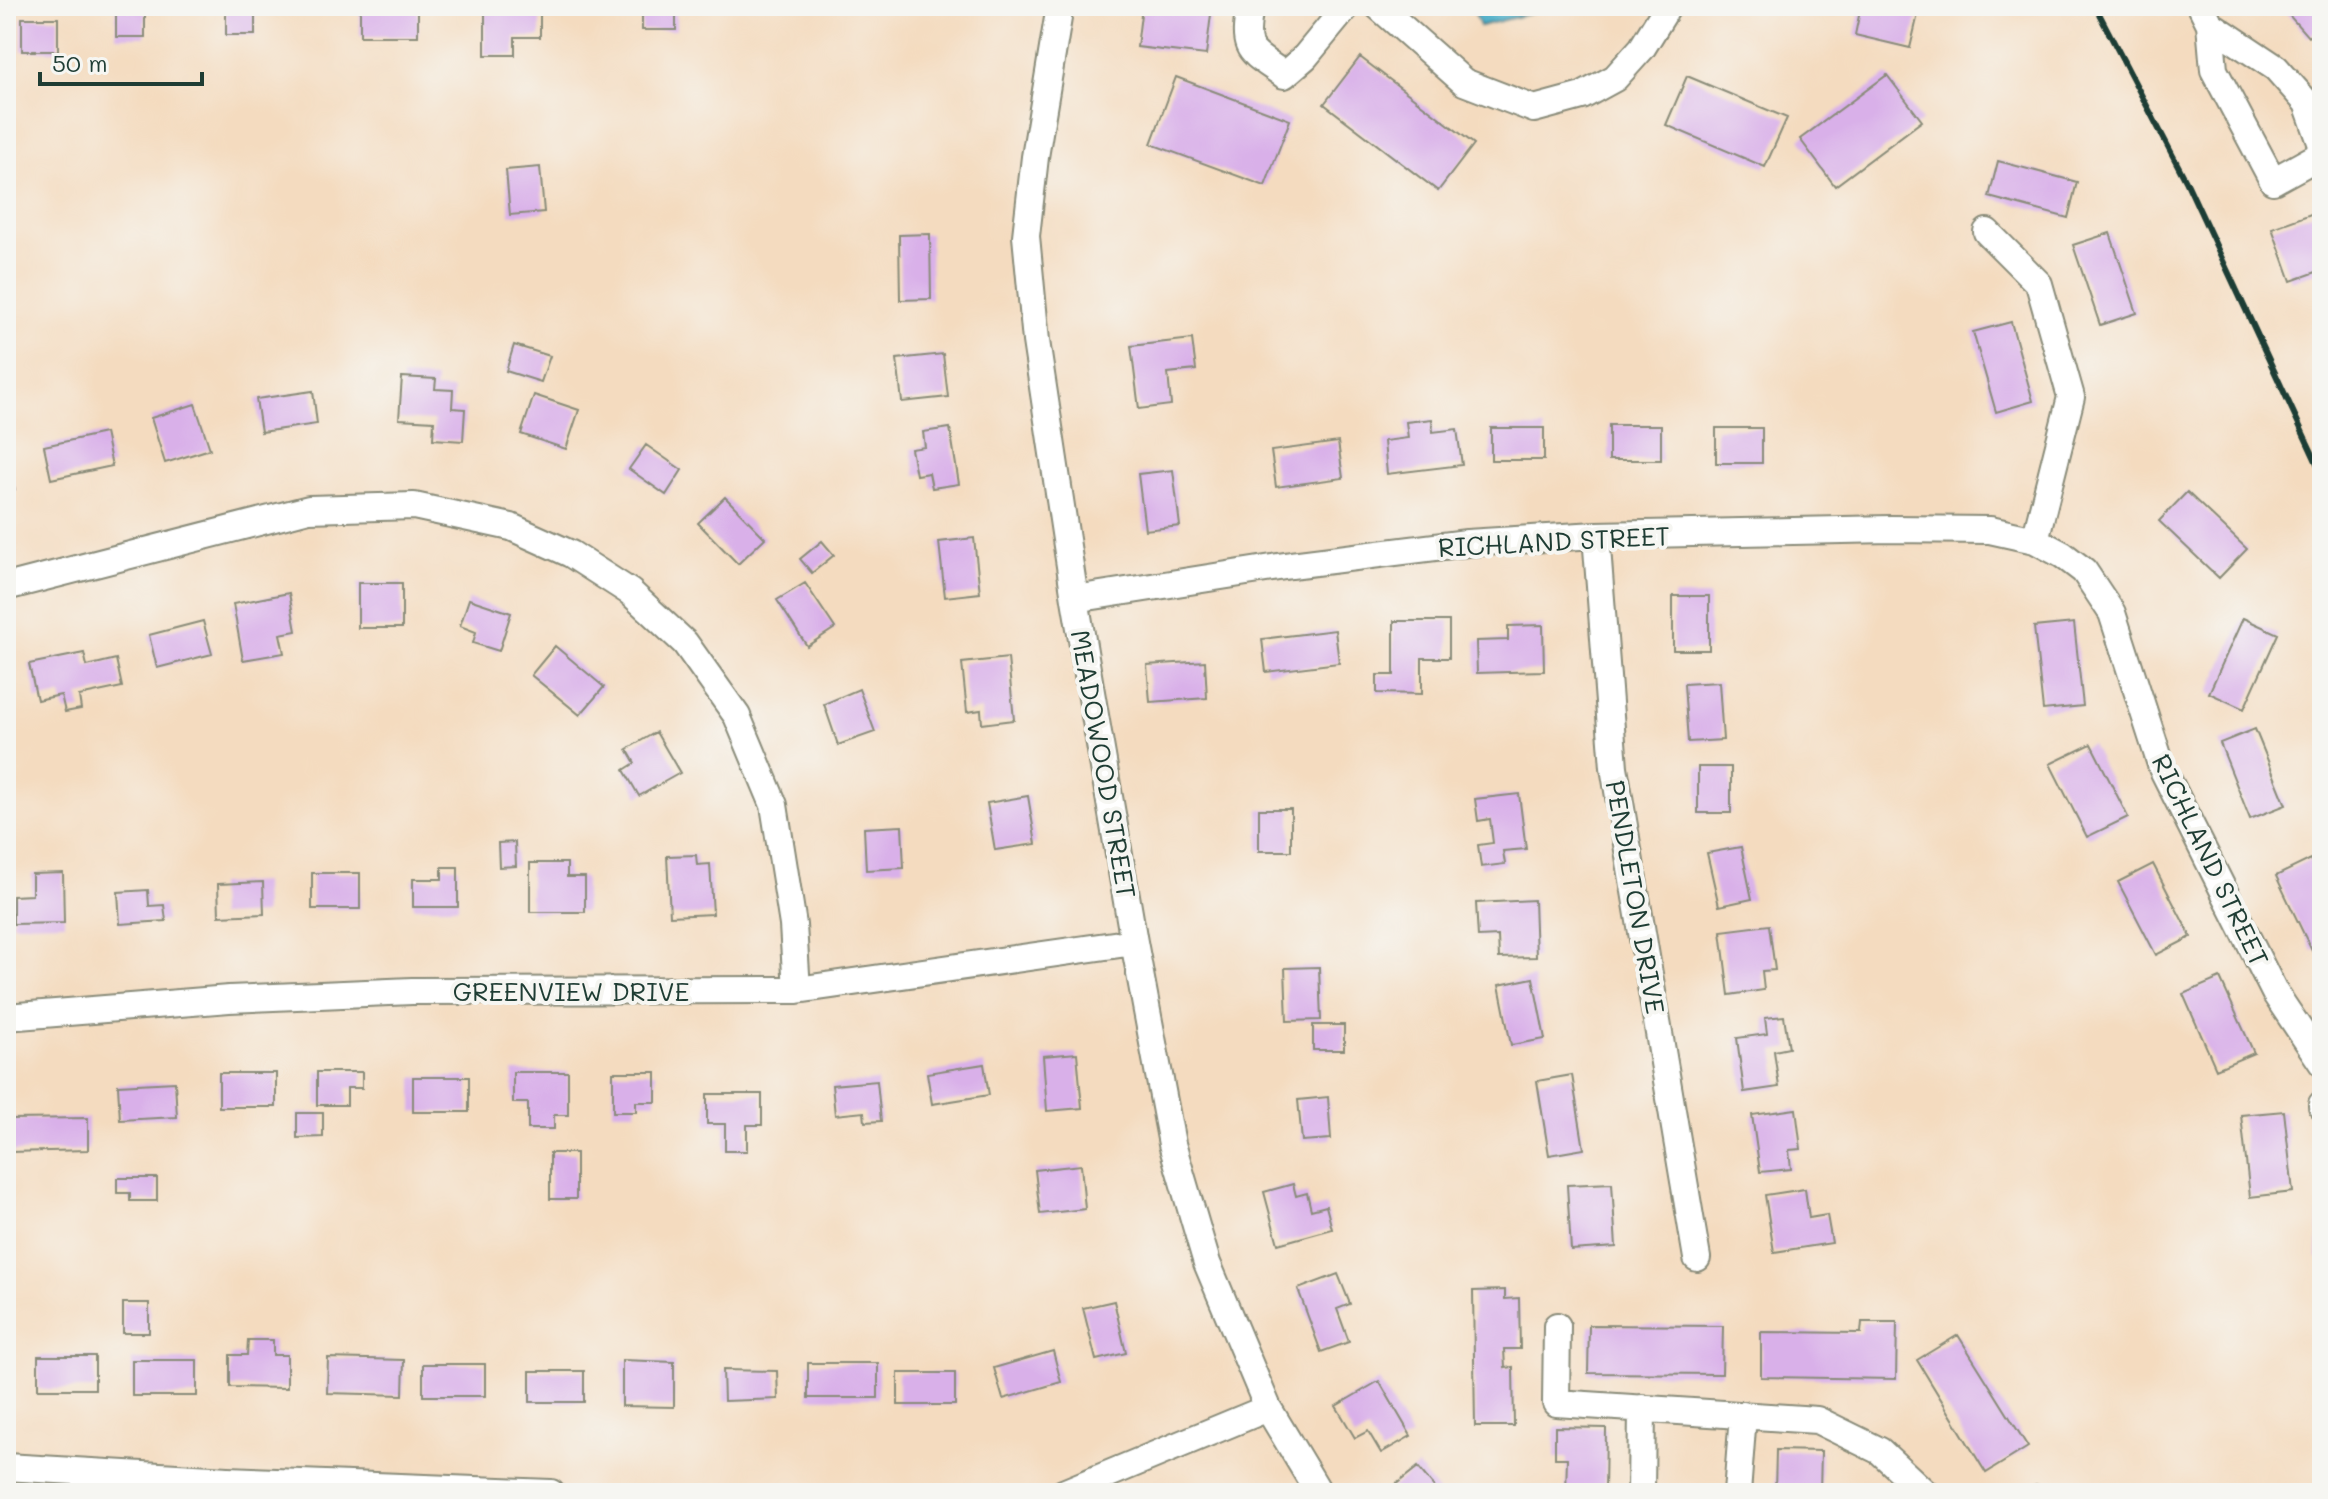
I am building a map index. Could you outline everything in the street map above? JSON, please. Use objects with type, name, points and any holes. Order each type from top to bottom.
[{"type":"street","name":"MEADOWOOD STREET","points":[[1060,6],[1035,157],[1026,236],[1036,341],[1075,599],[1134,942],[1172,1144],[1207,1263],[1268,1408],[1319,1493]]},
{"type":"street","points":[[1250,6],[1245,35],[1249,49],[1284,75],[1305,57],[1347,6]]},
{"type":"street","points":[[1378,6],[1464,82],[1534,109],[1582,96],[1615,78],[1642,48],[1668,6]]},
{"type":"street","points":[[2206,15],[2276,68],[2307,103],[2322,145]]},
{"type":"street","points":[[2206,15],[2214,70],[2273,181],[2322,154]]},
{"type":"street","points":[[1987,232],[2039,284],[2071,397],[2035,540]]},
{"type":"street","points":[[6,587],[309,509],[414,506],[511,527],[571,554],[630,592],[685,643],[737,716],[774,805],[793,925],[797,990]]},
{"type":"street","name":"RICHLAND STREET","points":[[1075,599],[1291,565],[1452,545],[1596,535],[1976,529],[2035,540],[2084,571],[2112,613],[2162,768],[2275,993],[2322,1063]]},
{"type":"street","name":"PENDLETON DRIVE","points":[[1596,535],[1614,767],[1697,1258]]},
{"type":"street","name":"GREENVIEW DRIVE","points":[[6,1017],[229,999],[412,991],[797,990],[1134,942]]},
{"type":"street","points":[[1557,1326],[1556,1403],[1817,1420],[1880,1451],[1925,1493]]},
{"type":"street","points":[[1063,1493],[1268,1408]]},
{"type":"street","points":[[1641,1493],[1642,1408]]},
{"type":"street","points":[[1737,1493],[1743,1415]]},
{"type":"street","points":[[6,1467],[228,1487],[551,1493]]},
{"type":"water","points":[[1472,6],[1546,6],[1532,13],[1480,26]]},
{"type":"building","points":[[116,6],[145,6],[145,37],[116,37]]},
{"type":"building","points":[[226,6],[255,6],[255,35],[226,35]]},
{"type":"building","points":[[360,6],[418,6],[418,36],[360,36]]},
{"type":"building","points":[[485,6],[540,6],[540,37],[515,37],[515,55],[485,55]]},
{"type":"building","points":[[642,6],[676,6],[676,30],[642,30]]},
{"type":"building","points":[[1142,6],[1212,6],[1206,55],[1137,47]]},
{"type":"building","points":[[1861,6],[1920,6],[1910,48],[1855,35]]},
{"type":"building","points":[[2281,6],[2322,6],[2322,26],[2308,37]]},
{"type":"building","points":[[22,18],[58,18],[58,51],[22,51]]},
{"type":"building","points":[[1360,57],[1474,144],[1438,191],[1324,104]]},
{"type":"building","points":[[1887,75],[1922,121],[1835,186],[1800,139]]},
{"type":"building","points":[[1687,76],[1787,118],[1765,167],[1666,125]]},
{"type":"building","points":[[1176,77],[1290,120],[1265,186],[1151,144]]},
{"type":"building","points":[[1998,161],[2077,182],[2068,218],[1989,197]]},
{"type":"building","points":[[540,167],[544,212],[510,215],[506,170]]},
{"type":"building","points":[[2322,210],[2322,270],[2291,281],[2272,228]]},
{"type":"building","points":[[2110,233],[2137,313],[2100,325],[2073,245]]},
{"type":"building","points":[[930,234],[931,299],[900,300],[899,235]]},
{"type":"building","points":[[2011,322],[2033,401],[1996,412],[1973,332]]},
{"type":"building","points":[[1192,339],[1196,370],[1168,373],[1171,405],[1139,409],[1131,346]]},
{"type":"building","points":[[514,345],[550,356],[541,382],[506,371]]},
{"type":"building","points":[[943,354],[948,397],[902,402],[897,359]]},
{"type":"building","points":[[402,377],[436,379],[435,389],[453,390],[452,408],[465,409],[463,441],[433,439],[434,421],[399,419]]},
{"type":"building","points":[[313,391],[317,424],[261,432],[256,399]]},
{"type":"building","points":[[534,395],[579,410],[566,449],[521,434]]},
{"type":"building","points":[[195,404],[210,449],[165,463],[151,418]]},
{"type":"building","points":[[1432,419],[1433,432],[1457,429],[1462,465],[1387,474],[1384,441],[1408,438],[1406,422]]},
{"type":"building","points":[[1609,425],[1661,425],[1661,460],[1609,460]]},
{"type":"building","points":[[950,428],[959,484],[932,488],[929,473],[916,475],[911,449],[925,447],[923,432]]},
{"type":"building","points":[[1491,428],[1544,428],[1544,460],[1491,460]]},
{"type":"building","points":[[1716,428],[1762,428],[1762,463],[1716,463]]},
{"type":"building","points":[[105,433],[112,466],[51,479],[44,446]]},
{"type":"building","points":[[1338,442],[1343,478],[1276,487],[1271,451]]},
{"type":"building","points":[[646,445],[682,470],[666,495],[629,469]]},
{"type":"building","points":[[6,451],[15,490],[6,492]]},
{"type":"building","points":[[1173,470],[1180,526],[1145,530],[1138,474]]},
{"type":"building","points":[[2187,492],[2247,549],[2219,578],[2159,521]]},
{"type":"building","points":[[725,497],[765,538],[738,564],[698,523]]},
{"type":"building","points":[[974,538],[980,593],[945,597],[939,542]]},
{"type":"building","points":[[822,541],[834,555],[812,573],[800,559]]},
{"type":"building","points":[[358,583],[402,583],[402,628],[358,628]]},
{"type":"building","points":[[805,583],[835,628],[807,646],[777,600]]},
{"type":"building","points":[[289,593],[296,631],[280,634],[284,653],[243,660],[233,604]]},
{"type":"building","points":[[1673,596],[1709,596],[1709,650],[1673,650]]},
{"type":"building","points":[[469,599],[511,613],[499,651],[473,643],[476,632],[460,626]]},
{"type":"building","points":[[2243,618],[2278,634],[2244,709],[2209,693]]},
{"type":"building","points":[[203,621],[212,654],[157,668],[149,635]]},
{"type":"building","points":[[1394,621],[1449,621],[1449,658],[1422,658],[1422,694],[1377,693],[1377,675],[1394,675]]},
{"type":"building","points":[[2074,623],[2083,706],[2043,710],[2034,627]]},
{"type":"building","points":[[1543,625],[1544,671],[1477,673],[1476,641],[1508,640],[1508,626]]},
{"type":"building","points":[[1335,630],[1339,663],[1266,672],[1262,639]]},
{"type":"building","points":[[555,646],[604,687],[580,715],[531,675]]},
{"type":"building","points":[[84,653],[87,666],[116,659],[122,687],[79,696],[81,709],[65,712],[61,695],[37,700],[29,664]]},
{"type":"building","points":[[1008,658],[1014,720],[982,724],[981,710],[967,712],[962,663]]},
{"type":"building","points":[[1205,661],[1207,698],[1150,702],[1147,665]]},
{"type":"building","points":[[1719,682],[1723,740],[1688,742],[1684,684]]},
{"type":"building","points":[[859,689],[875,732],[838,745],[824,704]]},
{"type":"building","points":[[2255,729],[2286,805],[2250,819],[2220,743]]},
{"type":"building","points":[[656,732],[680,773],[639,796],[624,770],[635,763],[627,749]]},
{"type":"building","points":[[2091,744],[2128,817],[2087,837],[2050,764]]},
{"type":"building","points":[[1698,767],[1731,767],[1731,813],[1698,813]]},
{"type":"building","points":[[1519,794],[1526,849],[1503,851],[1505,864],[1481,867],[1478,845],[1493,843],[1490,819],[1478,821],[1475,799]]},
{"type":"building","points":[[1028,796],[1036,844],[995,850],[987,803]]},
{"type":"building","points":[[1259,809],[1291,809],[1291,851],[1259,851]]},
{"type":"building","points":[[902,826],[904,868],[866,870],[864,828]]},
{"type":"building","points":[[515,842],[516,866],[499,867],[498,843]]},
{"type":"building","points":[[1741,847],[1752,899],[1719,906],[1707,853]]},
{"type":"building","points":[[696,855],[697,865],[710,864],[713,914],[670,916],[667,856]]},
{"type":"building","points":[[2311,859],[2322,882],[2322,946],[2312,951],[2276,876]]},
{"type":"building","points":[[530,863],[567,863],[567,877],[585,877],[585,912],[530,912]]},
{"type":"building","points":[[2153,864],[2191,937],[2156,955],[2118,882]]},
{"type":"building","points":[[442,867],[458,867],[458,907],[413,907],[413,879],[442,879]]},
{"type":"building","points":[[63,873],[64,923],[13,924],[13,896],[32,895],[32,874]]},
{"type":"building","points":[[312,873],[360,873],[360,909],[312,909]]},
{"type":"building","points":[[263,882],[264,914],[219,916],[218,884]]},
{"type":"building","points":[[148,890],[149,906],[164,905],[166,921],[120,924],[118,892]]},
{"type":"building","points":[[1534,900],[1536,957],[1499,958],[1498,936],[1478,937],[1476,903]]},
{"type":"building","points":[[1769,925],[1775,970],[1762,971],[1764,990],[1729,995],[1721,931]]},
{"type":"building","points":[[1319,967],[1321,1020],[1287,1021],[1285,968]]},
{"type":"building","points":[[1533,978],[1545,1039],[1511,1045],[1499,985]]},
{"type":"building","points":[[2220,978],[2254,1053],[2216,1069],[2183,994]]},
{"type":"building","points":[[1784,1016],[1789,1048],[1774,1051],[1779,1087],[1744,1092],[1737,1038],[1767,1034],[1765,1018]]},
{"type":"building","points":[[1313,1025],[1344,1025],[1344,1050],[1313,1050]]},
{"type":"building","points":[[1077,1053],[1082,1108],[1047,1111],[1043,1056]]},
{"type":"building","points":[[984,1064],[989,1095],[932,1104],[927,1073]]},
{"type":"building","points":[[317,1072],[362,1072],[362,1088],[347,1088],[347,1105],[317,1105]]},
{"type":"building","points":[[513,1072],[568,1072],[568,1115],[554,1115],[554,1129],[528,1129],[528,1103],[513,1103]]},
{"type":"building","points":[[613,1072],[656,1072],[656,1102],[636,1102],[636,1112],[613,1112]]},
{"type":"building","points":[[219,1073],[276,1073],[276,1107],[219,1107]]},
{"type":"building","points":[[1572,1075],[1584,1149],[1549,1155],[1537,1081]]},
{"type":"building","points":[[413,1077],[469,1077],[469,1112],[413,1112]]},
{"type":"building","points":[[877,1081],[881,1121],[865,1122],[864,1112],[835,1115],[832,1085]]},
{"type":"building","points":[[175,1082],[177,1117],[120,1120],[118,1085]]},
{"type":"building","points":[[707,1094],[762,1094],[762,1125],[747,1125],[747,1151],[725,1151],[725,1124],[707,1124]]},
{"type":"building","points":[[1328,1097],[1331,1139],[1302,1141],[1298,1100]]},
{"type":"building","points":[[1796,1109],[1801,1149],[1789,1150],[1791,1169],[1760,1172],[1752,1115]]},
{"type":"building","points":[[2284,1111],[2293,1192],[2250,1197],[2241,1115]]},
{"type":"building","points":[[297,1113],[323,1113],[323,1137],[297,1138]]},
{"type":"building","points":[[88,1118],[88,1150],[10,1152],[9,1119]]},
{"type":"building","points":[[550,1153],[576,1153],[576,1199],[550,1199]]},
{"type":"building","points":[[1081,1165],[1085,1209],[1040,1214],[1035,1170]]},
{"type":"building","points":[[117,1178],[157,1178],[157,1201],[130,1201],[130,1193],[117,1193]]},
{"type":"building","points":[[1612,1183],[1616,1247],[1571,1250],[1567,1185]]},
{"type":"building","points":[[1293,1184],[1296,1196],[1307,1193],[1311,1210],[1326,1206],[1332,1229],[1278,1244],[1264,1192]]},
{"type":"building","points":[[1805,1189],[1809,1218],[1827,1215],[1832,1243],[1774,1252],[1765,1195]]},
{"type":"building","points":[[2319,1212],[2322,1212],[2322,1258],[2317,1258]]},
{"type":"building","points":[[1338,1274],[1350,1304],[1337,1309],[1349,1342],[1321,1352],[1298,1289]]},
{"type":"building","points":[[1505,1290],[1505,1299],[1519,1298],[1520,1349],[1504,1349],[1505,1368],[1513,1367],[1514,1426],[1475,1426],[1473,1291]]},
{"type":"building","points":[[1114,1301],[1126,1353],[1096,1360],[1083,1308]]},
{"type":"building","points":[[123,1303],[149,1303],[149,1333],[123,1333]]},
{"type":"building","points":[[1862,1322],[1897,1322],[1896,1379],[1761,1377],[1761,1332],[1861,1333]]},
{"type":"building","points":[[1589,1325],[1723,1326],[1722,1374],[1588,1373]]},
{"type":"building","points":[[1958,1335],[2028,1447],[1986,1473],[1917,1360]]},
{"type":"building","points":[[248,1340],[273,1340],[273,1355],[287,1355],[287,1388],[230,1387],[230,1355],[247,1355]]},
{"type":"building","points":[[1053,1351],[1061,1382],[1003,1399],[994,1368]]},
{"type":"building","points":[[38,1356],[95,1356],[95,1389],[38,1389]]},
{"type":"building","points":[[328,1358],[404,1360],[403,1395],[327,1393]]},
{"type":"building","points":[[132,1360],[197,1360],[197,1396],[132,1396]]},
{"type":"building","points":[[622,1360],[674,1362],[674,1407],[622,1406]]},
{"type":"building","points":[[808,1363],[878,1363],[878,1398],[808,1398]]},
{"type":"building","points":[[423,1364],[485,1364],[485,1396],[423,1396]]},
{"type":"building","points":[[723,1370],[777,1371],[778,1399],[724,1401]]},
{"type":"building","points":[[530,1371],[584,1371],[584,1402],[530,1402]]},
{"type":"building","points":[[898,1373],[955,1373],[955,1405],[898,1405]]},
{"type":"building","points":[[1379,1381],[1411,1436],[1381,1453],[1368,1431],[1355,1438],[1336,1406]]},
{"type":"building","points":[[1555,1427],[1606,1428],[1605,1493],[1566,1493],[1567,1458],[1555,1458]]},
{"type":"building","points":[[1776,1450],[1821,1451],[1820,1493],[1775,1493]]},
{"type":"building","points":[[1418,1467],[1439,1493],[1393,1493],[1390,1489]]},
{"type":"building","points":[[2038,1485],[2039,1493],[2005,1493],[2005,1492]]},
{"type":"railway","points":[[2095,6],[2186,181],[2322,474]]}]
